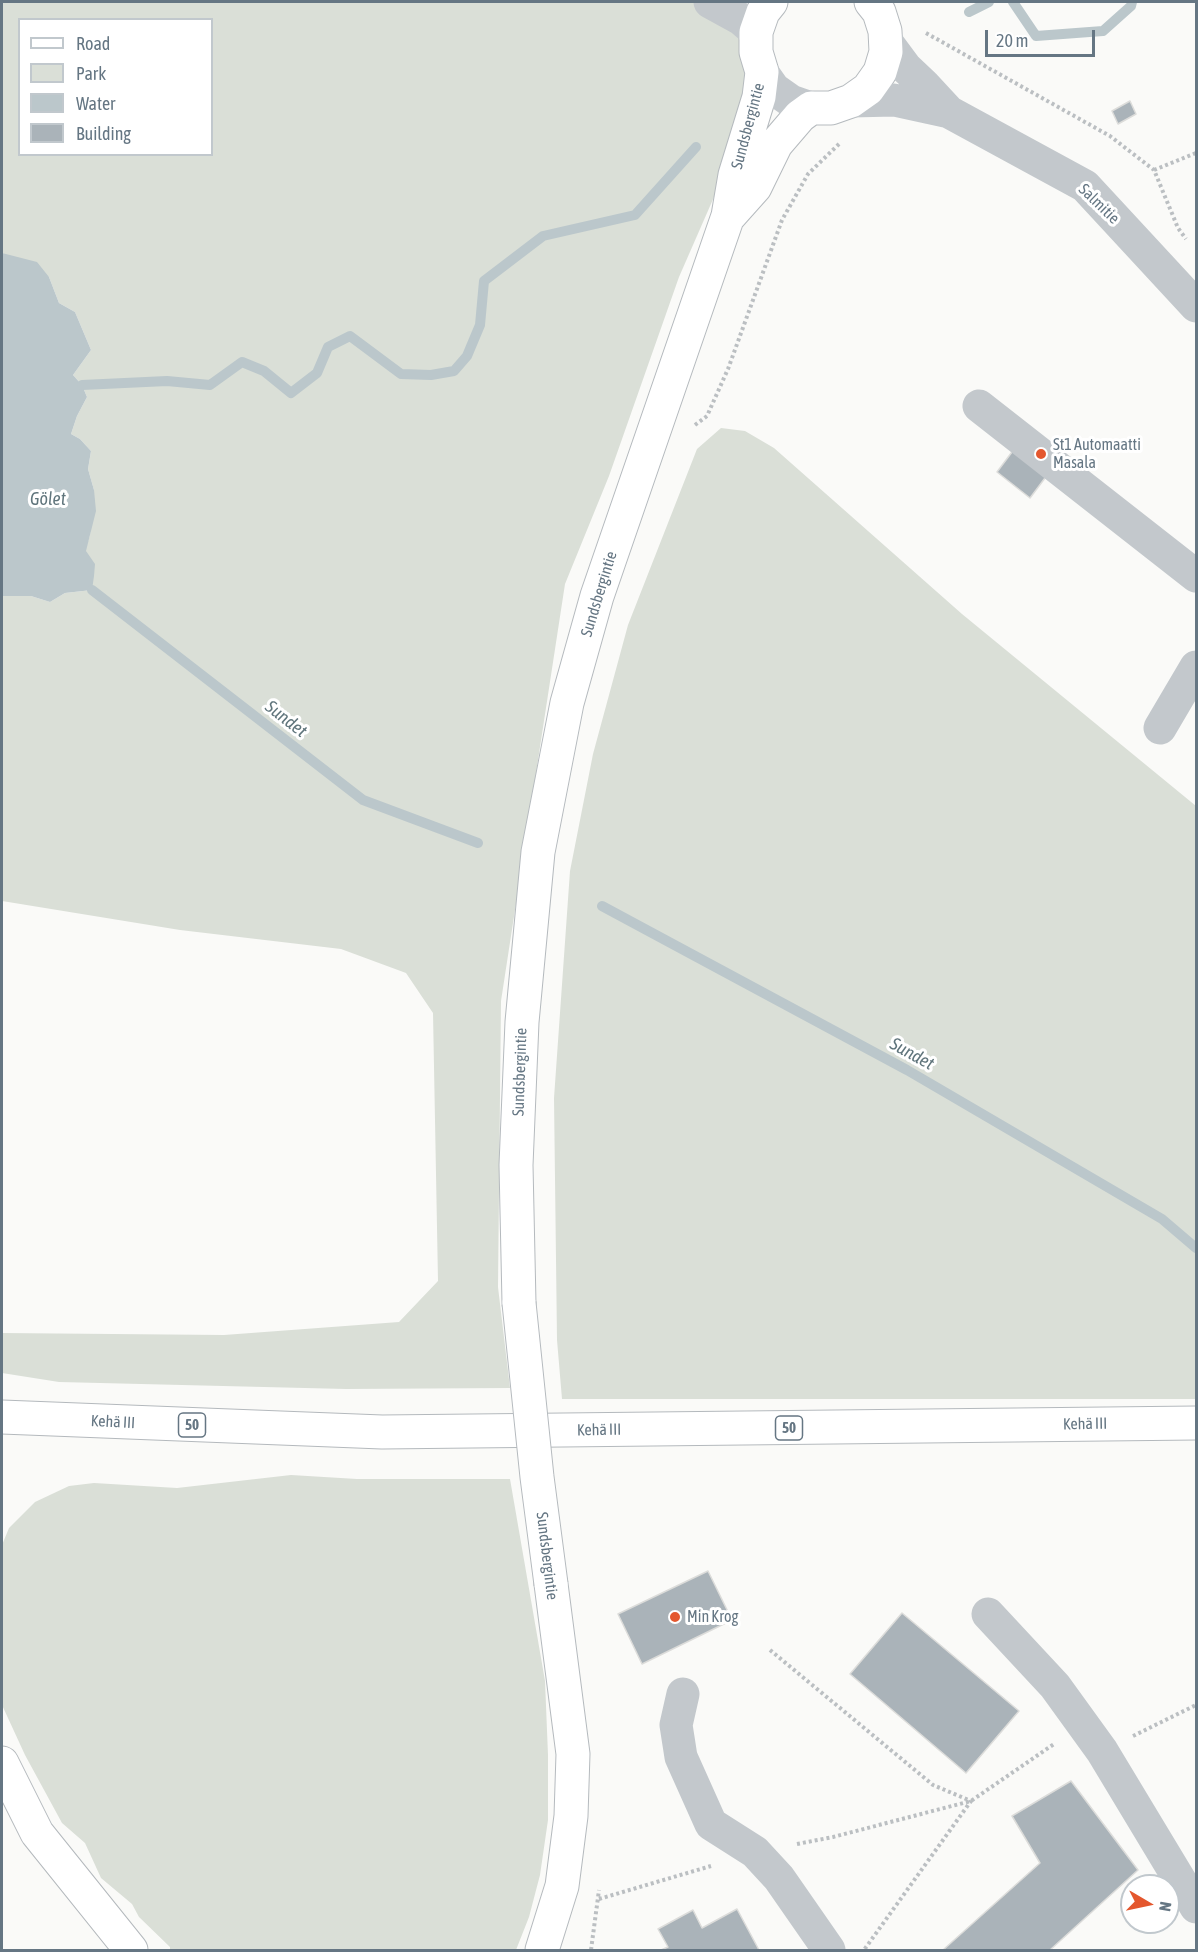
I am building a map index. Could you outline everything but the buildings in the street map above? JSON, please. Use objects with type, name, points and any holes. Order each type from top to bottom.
[{"type":"main road","points":[[762,72],[756,52],[756,32],[763,12],[771,2]]},
{"type":"main road","points":[[811,108],[831,108],[851,101],[868,89],[880,72],[886,52],[885,31],[879,12],[871,2]]},
{"type":"main road","name":"Sundsbergintie","points":[[542,1950],[562,1886],[572,1805],[573,1754],[537,1477],[519,1303],[516,1165],[522,1022],[538,852],[567,703],[597,596],[728,216],[735,175],[759,97],[762,72]]},
{"type":"main road","name":"Sundsbergintie","points":[[728,216],[755,187],[776,144],[800,116],[811,108]]},
{"type":"main road","name":"Kehä III","points":[[2,1416],[382,1432],[1197,1423]]},
{"type":"main road","points":[[2,1763],[37,1833],[131,1950]]},
{"type":"street","points":[[710,2],[741,19],[756,32]]},
{"type":"street","name":"Salmitie","points":[[886,41],[906,69],[949,112]]},
{"type":"street","points":[[762,72],[774,89],[791,101],[811,108]]},
{"type":"street","name":"Salmitie","points":[[851,101],[894,100],[949,112],[1085,186],[1197,306]]},
{"type":"street","points":[[979,406],[1197,576]]},
{"type":"street","points":[[1197,667],[1160,728],[1197,682]]},
{"type":"street","points":[[988,1614],[1055,1686],[1102,1751],[1197,1907]]},
{"type":"street","points":[[683,1694],[676,1725],[681,1757],[711,1824],[755,1852],[779,1878],[829,1950]]},
{"type":"path","points":[[906,69],[922,31],[1110,136],[1154,170],[1178,228],[1190,246]]},
{"type":"path","points":[[691,428],[707,416],[728,369],[782,220],[808,174],[839,144],[848,140]]},
{"type":"path","points":[[1154,170],[1197,153]]},
{"type":"path","points":[[770,1650],[933,1785],[971,1801]]},
{"type":"path","points":[[591,1950],[599,1899],[755,1852],[833,1837],[971,1801],[1059,1741],[1082,1742],[1102,1751],[1197,1705]]},
{"type":"path","points":[[863,1950],[971,1801]]},
{"type":"green space","points":[[2,2],[693,2],[727,16],[758,69],[735,149],[679,277],[609,476],[565,584],[501,1001],[498,1287],[510,1388],[346,1389],[59,1382],[2,1373],[2,1333],[224,1335],[399,1322],[438,1281],[433,1013],[406,973],[341,949],[180,930],[2,901],[2,596],[31,596],[50,602],[65,593],[92,590],[85,551],[90,535],[94,490],[88,469],[91,451],[80,439],[71,434],[87,397],[82,385],[73,375],[91,350],[75,312],[59,303],[49,277],[2,253]]},
{"type":"green space","points":[[721,428],[745,431],[774,448],[962,614],[1196,806],[1196,1399],[562,1399],[557,1340],[554,1098],[570,871],[593,754],[628,625],[697,449]]},
{"type":"green space","points":[[291,1475],[357,1479],[510,1479],[545,1681],[548,1755],[548,1820],[540,1875],[529,1917],[516,1950],[170,1950],[170,1947],[139,1917],[132,1904],[101,1878],[85,1843],[62,1823],[25,1755],[2,1705],[2,1545],[9,1528],[35,1502],[69,1486],[94,1483],[177,1488]]},
{"type":"water","name":"Gölet","points":[[2,253],[37,262],[49,277],[59,303],[75,312],[91,350],[73,375],[82,385],[87,397],[71,434],[80,439],[91,451],[88,469],[94,490],[96,511],[86,551],[95,564],[92,590],[65,593],[50,602],[31,596],[2,596]]},
{"type":"waterway","points":[[969,12],[989,2]]},
{"type":"waterway","points":[[1013,2],[1036,36],[1103,31],[1131,6],[1132,2]]},
{"type":"waterway","points":[[82,385],[167,381],[210,385],[242,362],[264,371],[291,393],[317,373],[328,347],[350,336],[401,374],[431,375],[454,371],[467,356],[480,325],[484,281],[543,236],[635,215],[696,147]]},
{"type":"waterway","name":"Sundet","points":[[92,590],[363,800],[478,843]]},
{"type":"waterway","name":"Sundet","points":[[602,906],[907,1070],[1162,1219],[1196,1248]]},
{"type":"place","name":"St1 Automaatti Masala","points":[[1041,454]]},
{"type":"place","name":"Min Krog","points":[[675,1617]]}]
